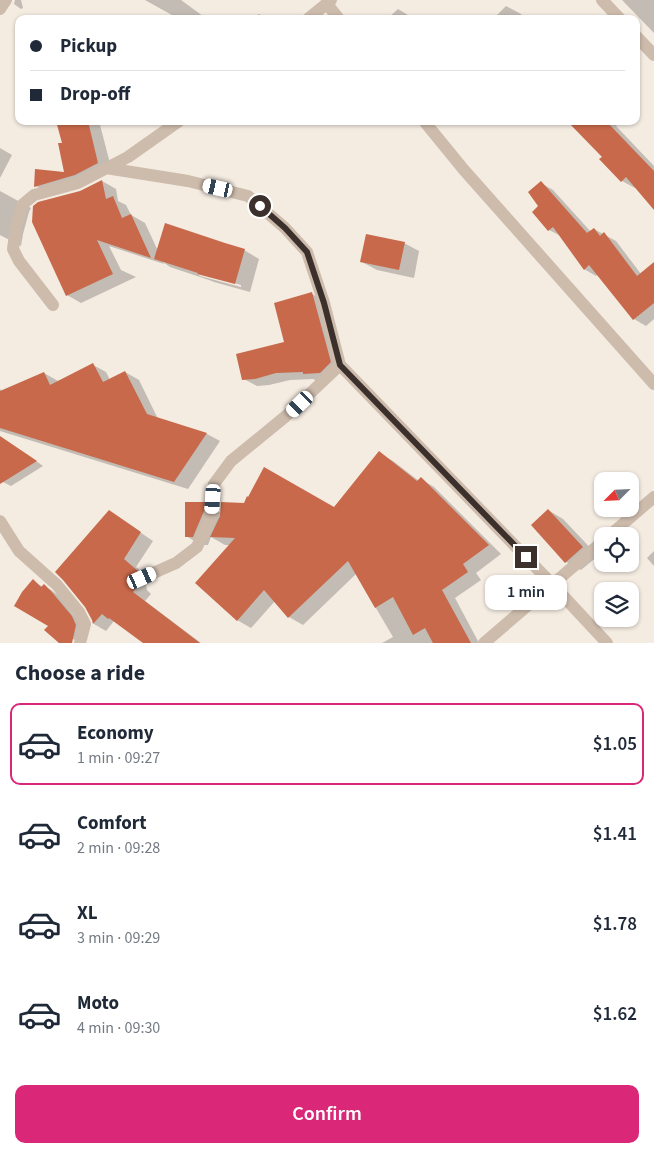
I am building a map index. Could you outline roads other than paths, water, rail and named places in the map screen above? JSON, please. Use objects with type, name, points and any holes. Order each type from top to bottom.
[{"type":"street","points":[[0,9],[6,0]]},
{"type":"street","points":[[602,0],[616,15]]},
{"type":"street","points":[[313,15],[329,2],[337,15]]},
{"type":"street","points":[[640,40],[654,54]]},
{"type":"street","points":[[52,305],[19,261],[13,249],[22,205],[34,195],[78,183],[128,157],[172,125]]},
{"type":"street","points":[[427,125],[464,170],[654,384]]},
{"type":"street","points":[[106,168],[188,181],[248,196],[285,228],[307,252],[324,303],[340,365],[553,584],[607,643]]},
{"type":"street","points":[[142,578],[176,563],[197,548],[212,513],[214,484],[230,461],[286,416],[340,365]]},
{"type":"street","points":[[619,527],[654,497]]},
{"type":"street","points":[[0,521],[19,551],[58,585],[80,612],[85,624],[80,643]]},
{"type":"street","points":[[484,643],[594,549]]}]
